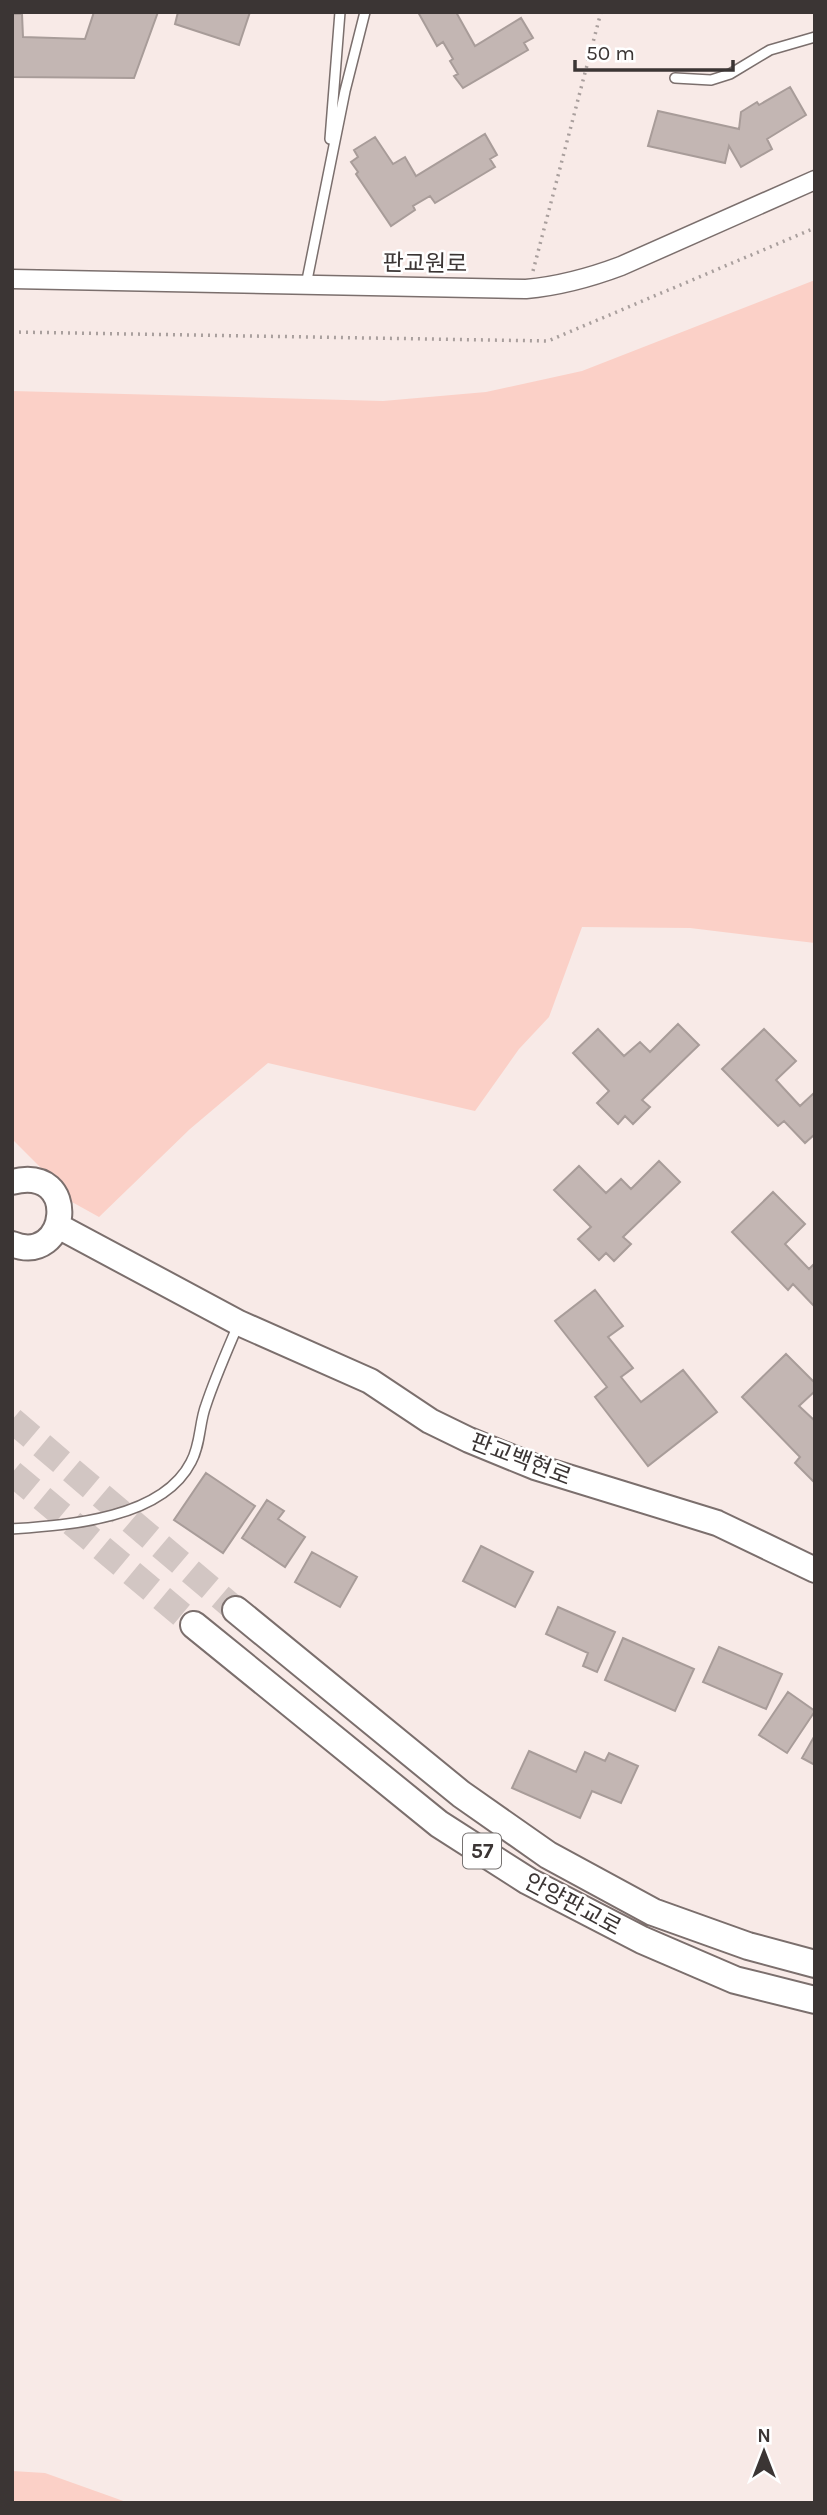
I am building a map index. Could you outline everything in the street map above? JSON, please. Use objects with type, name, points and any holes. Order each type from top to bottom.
[{"type":"main road","name":"안양판교로","points":[[236,1610],[461,1794],[548,1855],[653,1912],[748,1946],[815,1964]]},
{"type":"main road","name":"안양판교로","points":[[194,1625],[439,1824],[528,1881],[642,1940],[735,1980],[815,2000]]},
{"type":"street","name":"판교원로","points":[[12,279],[526,289],[559,287],[621,265],[815,180]]},
{"type":"street","points":[[12,1182],[24,1179],[46,1185],[60,1203],[61,1215],[53,1235],[37,1246],[12,1244]]},
{"type":"street","name":"판교백현로","points":[[58,1226],[239,1323],[370,1381],[430,1421],[469,1440],[535,1467],[717,1523],[815,1570]]},
{"type":"lane","points":[[327,179],[340,12]]},
{"type":"lane","points":[[306,285],[345,91],[365,12]]},
{"type":"lane","points":[[675,78],[711,80],[730,74],[770,50],[815,37]]},
{"type":"lane","points":[[12,1529],[108,1517],[136,1507],[177,1481],[191,1464],[204,1407],[239,1323]]},
{"type":"path","points":[[532,276],[601,12]]},
{"type":"path","points":[[12,332],[548,341],[815,228]]},
{"type":"shaded area","points":[[815,280],[815,943],[690,928],[582,927],[549,1017],[519,1049],[475,1111],[268,1063],[190,1129],[99,1217],[72,1202],[12,1139],[12,391],[383,401],[486,392],[582,371]]},
{"type":"shaded area","points":[[12,2471],[45,2473],[129,2503],[12,2503]]},
{"type":"building","points":[[94,12],[158,12],[134,78],[12,77],[12,14],[22,14],[23,37],[85,39]]},
{"type":"building","points":[[178,12],[250,12],[239,45],[175,24]]},
{"type":"building","points":[[418,12],[456,12],[475,46],[521,18],[533,38],[524,43],[528,50],[463,88],[454,76],[458,74],[443,42],[437,46]]},
{"type":"building","points":[[790,87],[806,115],[767,139],[772,149],[741,167],[729,146],[725,163],[648,146],[658,111],[739,129],[741,112]]},
{"type":"building","points":[[485,134],[497,155],[490,159],[495,167],[435,203],[430,196],[413,206],[415,210],[391,226],[356,174],[358,172],[351,162],[358,157],[354,150],[375,137],[393,164],[405,157],[416,176]]},
{"type":"building","points":[[678,1024],[699,1045],[642,1100],[650,1107],[633,1124],[625,1116],[618,1124],[597,1103],[609,1091],[573,1053],[598,1029],[624,1056],[640,1042],[650,1052]]},
{"type":"building","points":[[764,1029],[796,1061],[776,1080],[800,1106],[815,1092],[815,1134],[805,1143],[784,1121],[778,1126],[722,1069]]},
{"type":"building","points":[[659,1161],[680,1182],[623,1237],[631,1244],[614,1261],[606,1253],[599,1260],[578,1239],[591,1227],[554,1190],[579,1166],[606,1193],[621,1179],[631,1189]]},
{"type":"building","points":[[773,1192],[805,1224],[785,1244],[809,1269],[815,1263],[814,1306],[793,1284],[788,1290],[732,1232]]},
{"type":"building","points":[[595,1290],[623,1326],[608,1337],[633,1368],[621,1377],[641,1402],[683,1370],[717,1412],[648,1466],[595,1397],[607,1387],[555,1321]]},
{"type":"building","points":[[786,1354],[815,1383],[815,1391],[799,1406],[815,1421],[815,1483],[795,1463],[800,1457],[742,1397]]},
{"type":"building","points":[[206,1473],[255,1506],[223,1553],[174,1520]]},
{"type":"building","points":[[267,1500],[284,1511],[278,1519],[305,1537],[285,1567],[242,1538]]},
{"type":"building","points":[[481,1546],[533,1572],[515,1607],[463,1581]]},
{"type":"building","points":[[312,1552],[357,1577],[340,1607],[295,1582]]},
{"type":"building","points":[[558,1607],[615,1632],[597,1672],[583,1666],[588,1653],[546,1634]]},
{"type":"building","points":[[623,1638],[694,1669],[675,1711],[605,1680]]},
{"type":"building","points":[[719,1647],[782,1674],[766,1709],[703,1682]]},
{"type":"building","points":[[788,1692],[815,1711],[787,1753],[759,1735]]},
{"type":"building","points":[[815,1735],[815,1765],[802,1758]]},
{"type":"building","points":[[529,1751],[576,1772],[585,1752],[605,1761],[609,1753],[638,1766],[621,1803],[592,1791],[580,1818],[512,1788]]},
{"type":"tunnel","points":[[12,1420],[236,1610]]},
{"type":"tunnel","points":[[12,1473],[194,1625]]}]
